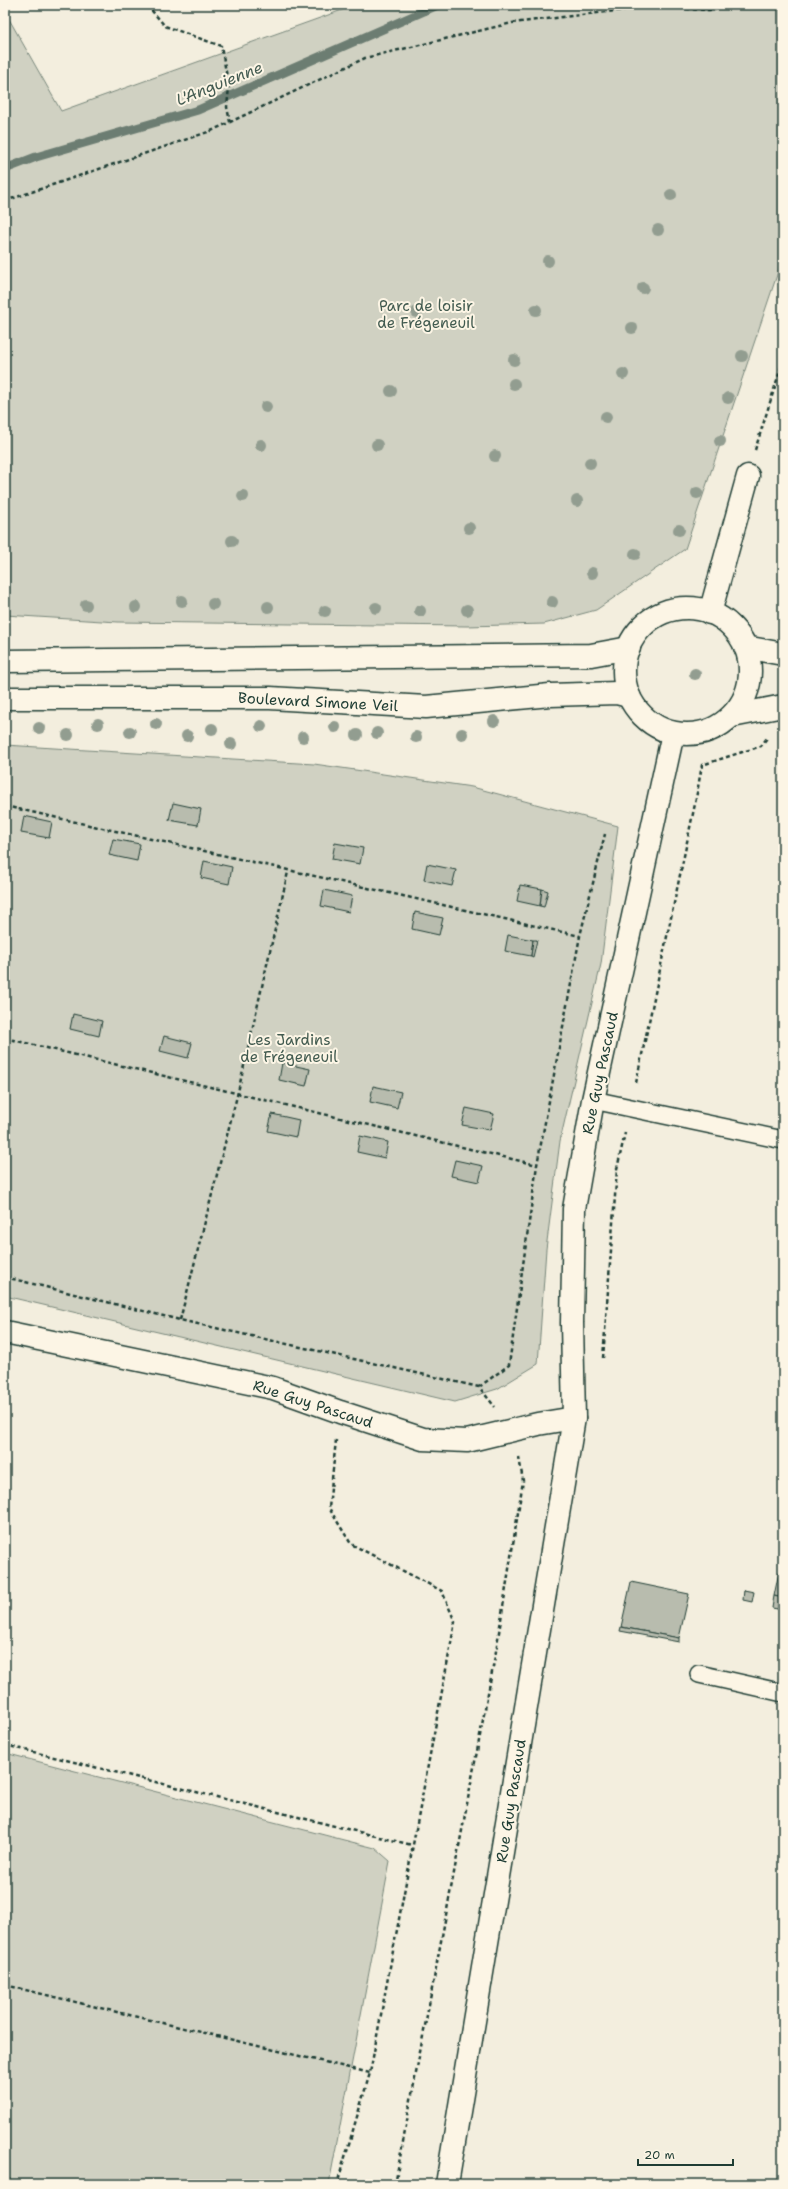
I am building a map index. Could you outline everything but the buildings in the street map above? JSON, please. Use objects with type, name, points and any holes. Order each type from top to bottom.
[{"type":"street","points":[[710,613],[748,476]]},
{"type":"street","points":[[691,608],[710,613],[725,621],[733,628],[745,646],[750,665],[749,683],[743,701],[732,716],[715,728],[694,734],[672,733],[654,725],[639,712],[629,696],[625,680],[625,663],[629,648],[639,631],[660,616],[672,610],[691,608]]},
{"type":"street","points":[[745,646],[783,654]]},
{"type":"street","points":[[5,660],[591,654],[629,648]]},
{"type":"street","name":"Boulevard Simone Veil","points":[[5,698],[270,698],[426,707],[557,694],[617,693],[629,696]]},
{"type":"street","points":[[732,716],[783,706]]},
{"type":"street","name":"Rue Guy Pascaud","points":[[447,2184],[574,1418],[572,1323],[574,1208],[593,1100],[672,733]]},
{"type":"street","name":"Rue Guy Pascaud","points":[[5,1332],[272,1388],[340,1412],[423,1438],[467,1441],[574,1418]]},
{"type":"lane","points":[[593,1100],[783,1140]]},
{"type":"lane","points":[[699,1674],[783,1693]]},
{"type":"path","points":[[147,5],[165,26],[221,46],[229,87],[227,107],[230,122]]},
{"type":"path","points":[[5,201],[211,131],[365,58],[512,23],[649,7],[709,10],[738,5]]},
{"type":"path","points":[[748,476],[769,402],[783,361]]},
{"type":"path","points":[[5,806],[288,872],[580,936]]},
{"type":"path","points":[[480,1387],[509,1365],[537,1165],[580,936],[605,834]]},
{"type":"path","points":[[180,1320],[238,1092],[288,872]]},
{"type":"path","points":[[5,1038],[238,1092],[537,1165]]},
{"type":"path","points":[[5,1278],[180,1320],[480,1387],[514,1430],[523,1481],[499,1636],[395,2184]]},
{"type":"path","points":[[337,2184],[370,2072],[454,1622],[442,1591],[351,1544],[329,1508],[340,1412]]},
{"type":"path","points":[[5,1744],[412,1845]]},
{"type":"path","points":[[5,1985],[370,2072]]},
{"type":"green space","name":"Parc de loisir de Frégeneuil","points":[[356,5],[783,5],[783,257],[685,549],[596,610],[544,624],[467,626],[118,622],[5,615],[5,12],[61,111]]},
{"type":"green space","name":"Les Jardins de Frégeneuil","points":[[5,745],[314,764],[472,787],[618,826],[601,964],[560,1141],[546,1249],[538,1364],[497,1389],[455,1402],[5,1296]]},
{"type":"green space","points":[[5,1753],[375,1848],[390,1861],[329,2184],[5,2184]]},
{"type":"waterway","name":"L'Anguienne","points":[[5,169],[36,157],[198,110],[438,5]]}]
